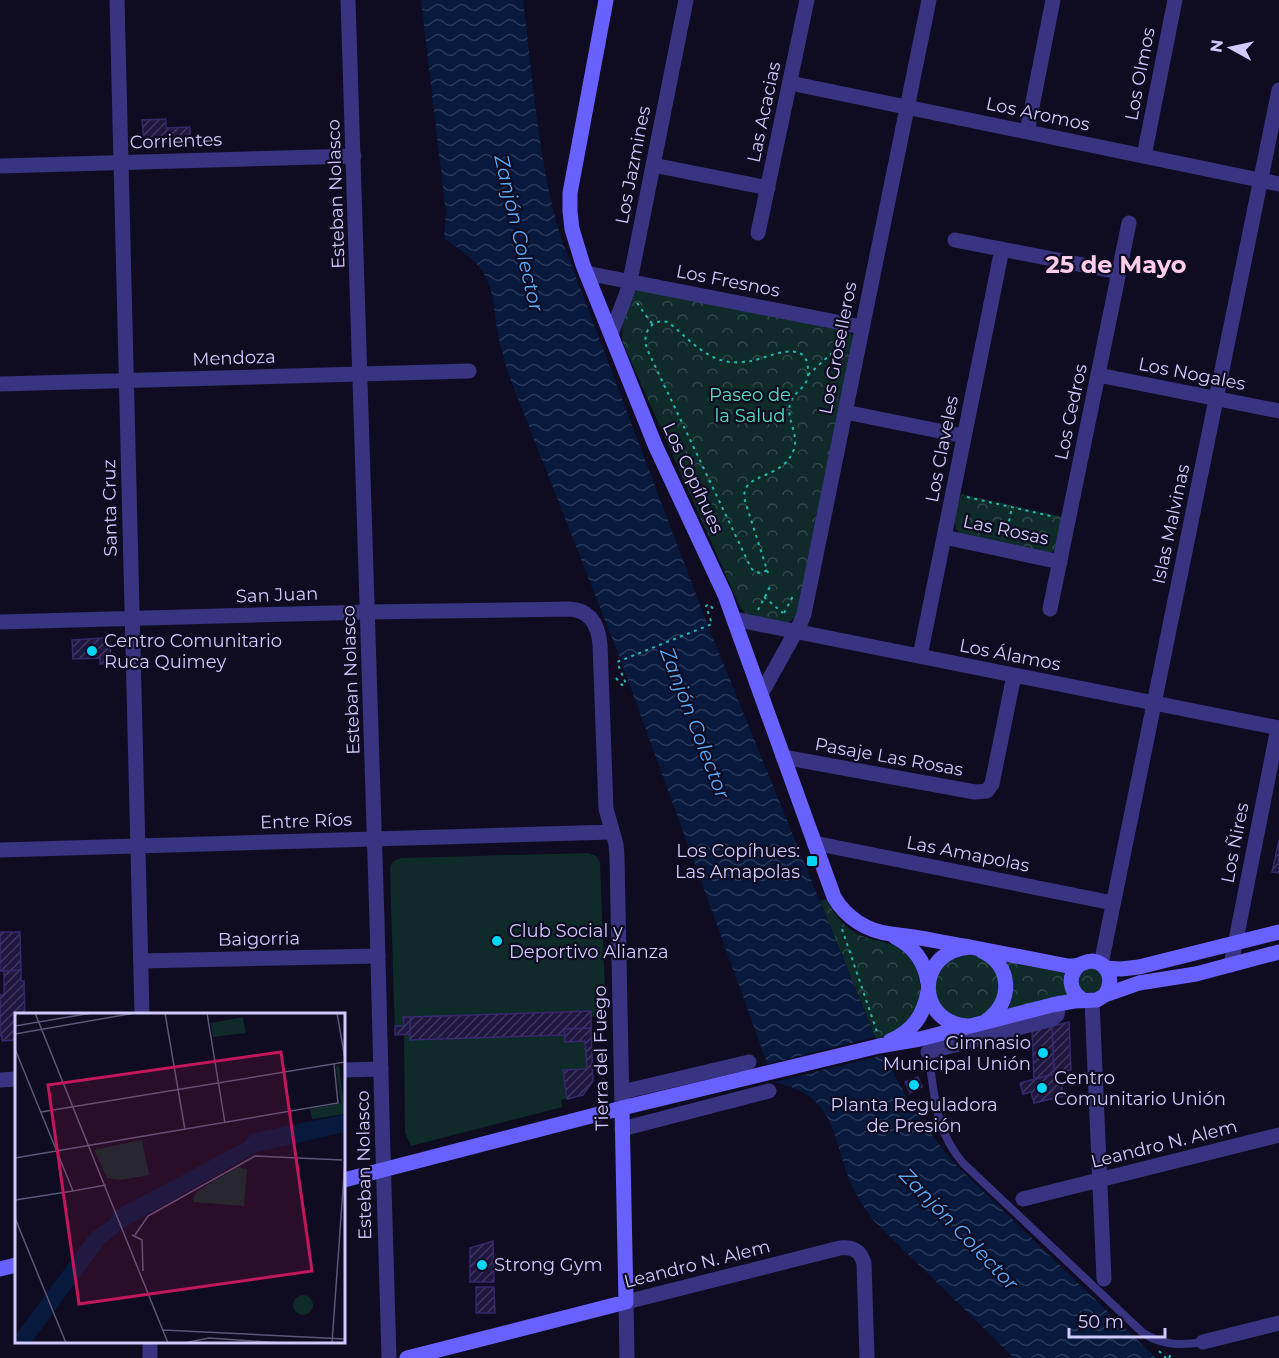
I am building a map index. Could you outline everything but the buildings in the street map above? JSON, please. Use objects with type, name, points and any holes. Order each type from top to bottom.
[{"type":"main road","name":"Los Copíhues","points":[[606,0],[570,193],[572,229],[586,273],[656,444],[716,574],[734,619],[831,891],[844,911],[854,920],[890,934],[1065,965],[1079,965]]},
{"type":"main road","points":[[1103,966],[1108,971],[1110,981],[1108,991],[1093,999],[1079,998],[1073,991],[1071,981],[1073,972],[1083,963],[1092,961],[1103,966],[1121,969],[1134,968],[1279,932]]},
{"type":"main road","name":"Los Copíhues","points":[[890,934],[917,953],[926,970],[928,987]]},
{"type":"main road","points":[[879,1046],[901,1036],[913,1026],[924,1008],[928,987],[933,968],[953,950],[973,948],[986,952],[999,964],[1006,986],[1003,1002],[996,1012],[988,1020],[975,1025],[956,1024],[942,1017],[933,1005],[928,987]]},
{"type":"main road","points":[[345,1180],[622,1108],[879,1046],[914,1040],[1059,1003],[1093,999],[1145,981],[1181,976],[1279,952]]},
{"type":"main road","name":"Tierra del Fuego","points":[[622,1108],[626,1302]]},
{"type":"main road","points":[[0,1269],[15,1265]]},
{"type":"main road","name":"Leandro N. Alem","points":[[407,1358],[626,1302]]},
{"type":"street","name":"Santa Cruz","points":[[117,0],[142,1013]]},
{"type":"street","name":"Esteban Nolasco","points":[[348,0],[389,1358]]},
{"type":"street","name":"Los Jazmines","points":[[611,334],[630,281],[686,0]]},
{"type":"street","name":"Las Acacias","points":[[758,232],[807,0]]},
{"type":"street","name":"Los Groselleros","points":[[761,694],[796,632],[806,604],[845,412],[856,332],[929,0]]},
{"type":"street","points":[[1027,132],[1053,0]]},
{"type":"street","name":"Los Olmos","points":[[1144,156],[1175,0]]},
{"type":"street","name":"Los Aromos","points":[[790,83],[1279,184]]},
{"type":"street","name":"Islas Malvinas","points":[[1103,966],[1113,903],[1279,90]]},
{"type":"street","name":"Corrientes","points":[[0,166],[354,156]]},
{"type":"street","points":[[653,165],[768,188]]},
{"type":"street","name":"Los Cedros","points":[[1050,609],[1129,223]]},
{"type":"street","points":[[955,240],[1119,272]]},
{"type":"street","name":"Los Claveles","points":[[920,656],[1002,249]]},
{"type":"street","name":"Los Fresnos","points":[[586,273],[856,332]]},
{"type":"street","name":"Mendoza","points":[[0,384],[469,371]]},
{"type":"street","name":"Los Nogales","points":[[1098,375],[1279,411]]},
{"type":"street","points":[[845,412],[964,436]]},
{"type":"street","name":"Las Rosas","points":[[944,537],[1060,562]]},
{"type":"street","name":"San Juan","points":[[0,622],[569,609],[590,616]]},
{"type":"street","name":"Tierra del Fuego","points":[[590,616],[597,627],[600,638],[606,809],[616,844],[617,857],[622,1108]]},
{"type":"street","name":"Los Álamos","points":[[734,619],[1279,728]]},
{"type":"street","name":"Pasaje Las Rosas","points":[[783,757],[975,792],[987,791],[992,784],[1014,675]]},
{"type":"street","name":"Los Ñires","points":[[1231,965],[1279,728]]},
{"type":"street","name":"Entre Ríos","points":[[0,850],[612,832]]},
{"type":"street","name":"Las Amapolas","points":[[814,843],[1113,903]]},
{"type":"street","name":"Baigorria","points":[[141,962],[378,956]]},
{"type":"street","points":[[1093,999],[1104,1279]]},
{"type":"street","points":[[928,1052],[1054,1018],[1058,1014],[1059,1003]]},
{"type":"street","points":[[622,1092],[749,1062]]},
{"type":"street","points":[[345,1070],[381,1069]]},
{"type":"street","points":[[0,1080],[15,1079]]},
{"type":"street","points":[[622,1129],[769,1091]]},
{"type":"street","name":"Leandro N. Alem","points":[[1023,1199],[1279,1135]]},
{"type":"street","name":"Leandro N. Alem","points":[[626,1302],[840,1248],[849,1248],[857,1251],[865,1268],[867,1358]]},
{"type":"street","name":"Tierra del Fuego","points":[[626,1302],[627,1358]]},
{"type":"street","points":[[1203,1342],[1279,1323]]},
{"type":"lane","points":[[928,1052],[943,1133],[963,1163],[1143,1333],[1157,1341],[1175,1344],[1203,1342]]},
{"type":"lane","points":[[1006,1204],[1023,1199]]},
{"type":"lane","points":[[1104,1279],[1105,1298]]},
{"type":"path","points":[[633,297],[653,325]]},
{"type":"path","points":[[662,321],[668,322],[702,350],[724,361],[752,361],[777,352],[796,352],[806,360],[808,375],[804,386],[790,404],[795,442],[792,452],[783,466],[751,483],[746,487],[744,493],[768,572],[757,573],[751,568],[647,349],[646,334],[653,325],[662,321]]},
{"type":"path","points":[[808,375],[856,332]]},
{"type":"path","points":[[963,496],[1061,518]]},
{"type":"path","points":[[1005,542],[1012,507]]},
{"type":"path","points":[[754,616],[770,587]]},
{"type":"path","points":[[765,597],[784,613]]},
{"type":"path","points":[[712,624],[718,622]]},
{"type":"path","points":[[621,661],[708,626]]},
{"type":"green space","name":"Paseo de la Salud","points":[[637,290],[849,332],[854,337],[802,604],[789,622],[747,615],[740,607],[623,343],[625,315],[630,300]]},
{"type":"green space","points":[[961,494],[1064,517],[1055,551],[1049,553],[959,533],[955,519]]},
{"type":"green space","name":"Club Social y Deportivo Alianza","points":[[588,853],[596,856],[600,862],[606,1016],[591,1017],[593,1081],[583,1095],[561,1100],[562,1107],[411,1146],[405,1133],[404,1035],[395,1035],[391,864],[402,858]]},
{"type":"green space","points":[[826,899],[851,930],[870,939],[895,946],[914,964],[920,980],[920,997],[910,1017],[890,1034],[876,1039],[820,901]]},
{"type":"green space","points":[[974,954],[987,960],[999,978],[998,999],[985,1015],[971,1020],[957,1019],[938,1003],[935,997],[937,972],[955,955]]},
{"type":"green space","points":[[1004,960],[1065,972],[1068,995],[1008,1009],[1013,984]]},
{"type":"green space","points":[[1088,967],[1097,969],[1104,976],[1102,989],[1090,995],[1078,989],[1077,976]]},
{"type":"water","name":"Zanjón Colector","points":[[421,0],[523,0],[541,148],[560,235],[708,626],[875,1037],[892,1071],[922,1121],[957,1166],[1156,1358],[1014,1358],[873,1220],[853,1188],[832,1128],[818,1105],[808,1095],[774,1082],[621,661],[508,373],[498,336],[489,283],[476,264],[444,238],[446,213]]},
{"type":"pier","points":[[875,1037],[884,1055],[774,1082],[767,1064]]},
{"type":"place","name":"Centro Comunitario Ruca Quimey","points":[[92,651]]},
{"type":"place","name":"Los Copíhues: Las Amapolas","points":[[812,861]]},
{"type":"place","name":"Club Social y Deportivo Alianza","points":[[497,941]]},
{"type":"place","name":"Gimnasio Municipal Unión","points":[[1043,1053]]},
{"type":"place","name":"Planta Reguladora de Presión","points":[[914,1085]]},
{"type":"place","name":"Centro Comunitario Unión","points":[[1042,1088]]},
{"type":"place","name":"Strong Gym","points":[[482,1265]]},
{"type":"district","name":"25 de Mayo","points":[[1116,265]]}]
